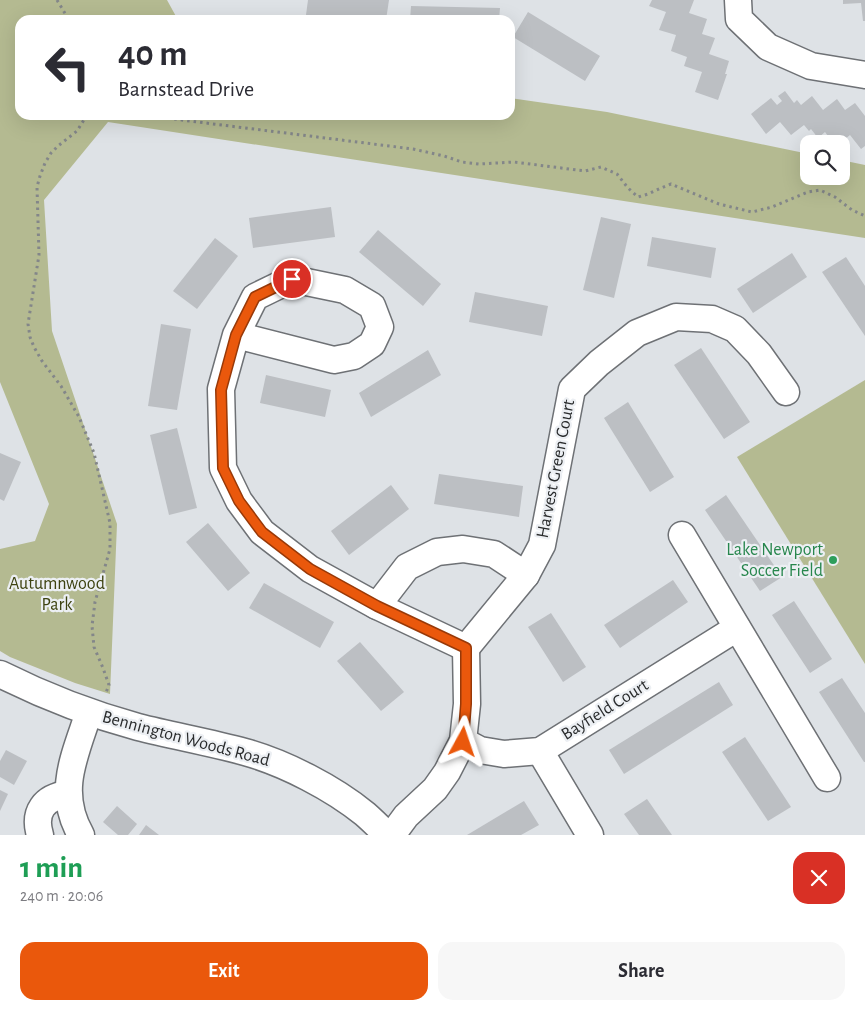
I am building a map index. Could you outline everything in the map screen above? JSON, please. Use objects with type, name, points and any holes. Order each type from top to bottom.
[{"type":"street","points":[[738,0],[739,19],[768,47],[811,66],[865,76]]},
{"type":"street","points":[[236,335],[334,360],[354,356],[372,344],[380,327],[372,306],[345,290],[292,279],[255,297],[236,335],[221,390],[223,468],[239,501],[262,532],[310,569],[377,606],[466,648],[466,704],[463,742],[447,772],[435,788],[406,816],[392,835]]},
{"type":"street","name":"Harvest Green Court","points":[[466,648],[526,575],[542,545],[572,390],[599,363],[637,333],[676,316],[712,319],[735,329],[759,354],[786,392]]},
{"type":"street","points":[[682,535],[827,778]]},
{"type":"street","points":[[377,606],[407,567],[436,552],[463,549],[494,554],[526,575]]},
{"type":"street","name":"Bayfield Court","points":[[463,742],[480,750],[504,754],[540,751],[738,628]]},
{"type":"street","name":"Bennington Woods Road","points":[[0,674],[24,686],[94,713],[137,726],[246,752],[286,767],[328,788],[364,814],[388,835]]},
{"type":"street","points":[[81,835],[75,826],[71,813],[68,794],[70,773],[94,713]]},
{"type":"street","points":[[540,751],[590,835]]},
{"type":"street","points":[[40,835],[37,822],[40,810],[47,801],[57,795],[68,794]]},
{"type":"path","points":[[57,0],[66,15]]},
{"type":"path","points":[[85,120],[77,131],[51,153],[45,162],[40,176],[37,187],[38,255],[28,324],[34,347],[61,386],[79,417],[94,453],[110,523],[110,549],[95,602],[92,626],[94,647],[109,685],[94,713]]},
{"type":"path","points":[[182,120],[413,149],[462,162],[479,164],[514,162],[585,170],[601,167],[617,174],[628,188],[638,196],[648,194],[671,184],[719,204],[752,212],[772,207],[808,192],[820,190],[865,216]]},
{"type":"green space","name":"Autumnwood Park","points":[[0,0],[167,0],[175,15],[15,15],[15,120],[515,120],[515,99],[607,112],[800,152],[800,185],[850,185],[850,162],[865,165],[865,238],[108,122],[44,200],[52,331],[117,524],[110,694],[75,683],[10,657],[0,651],[0,549],[35,541],[49,504],[0,382]]},
{"type":"green space","name":"Lake Newport Soccer Field","points":[[865,380],[865,664],[737,457]]},
{"type":"building","points":[[308,0],[389,0],[387,15],[306,15]]},
{"type":"building","points":[[652,0],[694,0],[689,13],[707,19],[702,34],[715,38],[709,54],[729,61],[725,74],[727,74],[718,100],[695,92],[702,72],[684,66],[687,57],[671,51],[676,35],[659,30],[666,12],[649,6]]},
{"type":"building","points":[[843,0],[865,0],[865,21],[863,21],[861,3],[843,4]]},
{"type":"building","points":[[411,6],[500,8],[499,15],[410,15]]},
{"type":"building","points":[[528,12],[600,56],[585,81],[515,38],[515,34]]},
{"type":"building","points":[[785,91],[794,103],[797,100],[801,105],[812,96],[823,110],[837,99],[845,110],[855,103],[865,116],[865,146],[861,149],[850,135],[827,135],[825,132],[822,135],[816,135],[811,129],[809,131],[804,125],[791,135],[780,122],[766,134],[751,114],[771,98],[777,105],[782,101],[778,96]]},
{"type":"building","points":[[331,207],[335,237],[253,248],[249,218]]},
{"type":"building","points":[[601,217],[631,224],[614,298],[583,290]]},
{"type":"building","points":[[378,230],[441,284],[423,306],[359,252]]},
{"type":"building","points":[[652,237],[716,248],[711,278],[647,266]]},
{"type":"building","points":[[215,238],[238,256],[197,309],[173,291]]},
{"type":"building","points":[[792,253],[807,277],[753,313],[737,289]]},
{"type":"building","points":[[846,257],[865,286],[865,336],[822,272]]},
{"type":"building","points":[[475,292],[548,306],[542,336],[469,322]]},
{"type":"building","points":[[161,324],[191,329],[177,410],[148,406]]},
{"type":"building","points":[[701,348],[750,422],[724,439],[674,365]]},
{"type":"building","points":[[428,350],[441,375],[371,417],[359,393]]},
{"type":"building","points":[[266,375],[331,390],[325,417],[260,403]]},
{"type":"building","points":[[628,402],[674,477],[650,492],[604,418]]},
{"type":"building","points":[[177,428],[197,508],[169,515],[150,435]]},
{"type":"building","points":[[0,453],[21,462],[4,501],[0,499]]},
{"type":"building","points":[[439,474],[523,486],[519,517],[434,504]]},
{"type":"building","points":[[391,485],[409,509],[349,555],[331,531]]},
{"type":"building","points":[[726,495],[782,577],[760,591],[705,510]]},
{"type":"building","points":[[208,523],[250,573],[228,591],[186,542]]},
{"type":"building","points":[[673,580],[688,602],[620,648],[604,625]]},
{"type":"building","points":[[264,583],[334,622],[320,648],[249,608]]},
{"type":"building","points":[[794,601],[832,659],[810,673],[772,615]]},
{"type":"building","points":[[551,613],[586,667],[563,682],[528,627]]},
{"type":"building","points":[[360,642],[404,692],[381,711],[337,661]]},
{"type":"building","points":[[842,678],[865,713],[865,762],[819,692]]},
{"type":"building","points":[[719,682],[733,705],[624,774],[609,750]]},
{"type":"building","points":[[745,737],[791,807],[768,821],[722,752]]},
{"type":"building","points":[[6,750],[27,761],[14,785],[0,777],[0,761]]},
{"type":"building","points":[[0,790],[8,794],[0,811]]},
{"type":"building","points":[[647,799],[672,835],[639,835],[624,814]]},
{"type":"building","points":[[524,801],[539,825],[521,835],[467,835]]},
{"type":"building","points":[[117,806],[137,824],[128,835],[118,835],[103,822]]},
{"type":"building","points":[[146,825],[159,835],[139,835]]},
{"type":"place","name":"Lake Newport Soccer Field","points":[[833,560]]},
{"type":"route","points":[[292,279],[255,297],[236,335],[221,390],[223,468],[239,501],[262,532],[310,569],[377,606],[466,648],[466,704],[463,742]]}]
